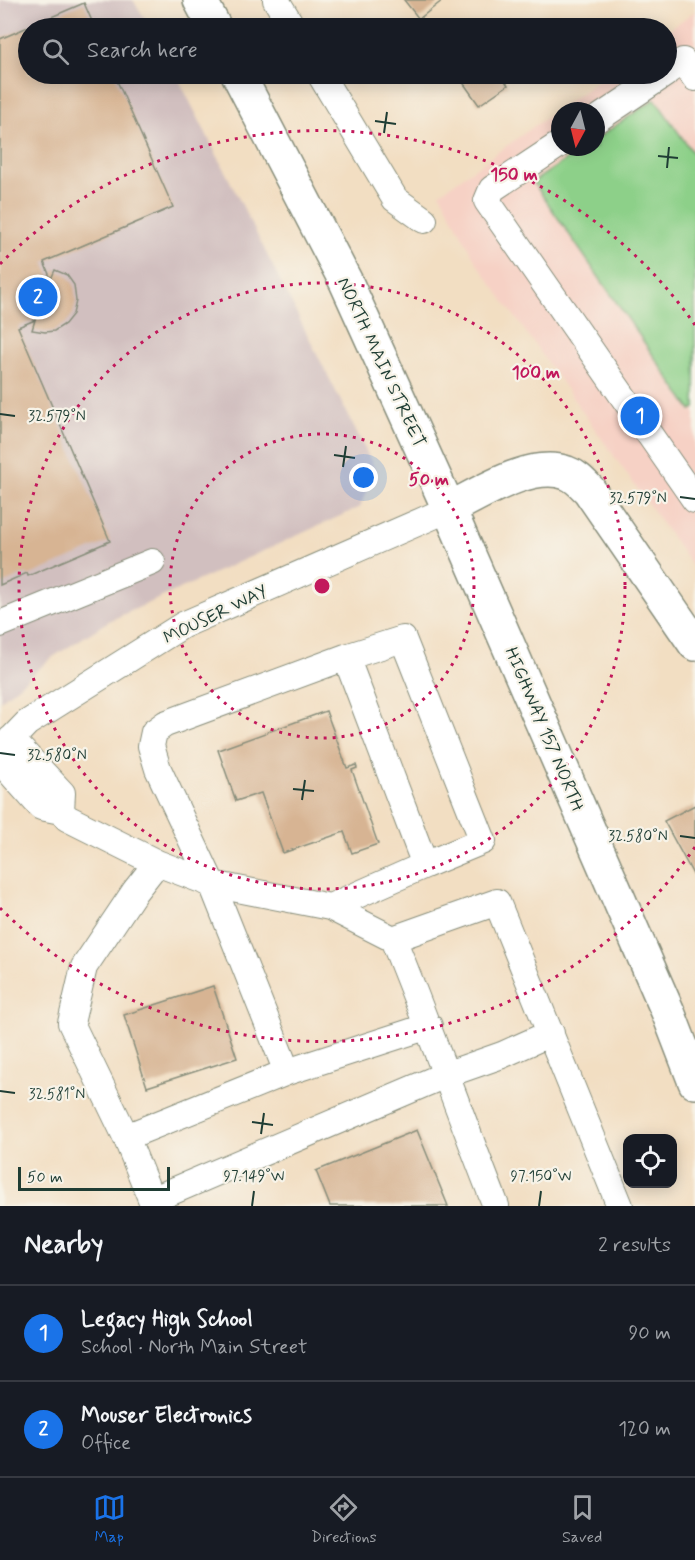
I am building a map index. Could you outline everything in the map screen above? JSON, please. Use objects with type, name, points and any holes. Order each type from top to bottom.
[{"type":"main road","points":[[200,0],[210,18]]},
{"type":"main road","name":"NORTH MAIN STREET","points":[[243,84],[346,282],[449,509]]},
{"type":"main road","points":[[449,509],[498,484],[525,474],[554,470],[567,473],[589,490],[692,632]]},
{"type":"main road","name":"HIGHWAY 157 NORTH","points":[[449,509],[691,1062]]},
{"type":"street","points":[[276,0],[287,18]]},
{"type":"street","points":[[326,84],[395,199],[424,220]]},
{"type":"street","points":[[605,114],[655,84]]},
{"type":"street","points":[[551,150],[492,189],[487,201],[695,500]]},
{"type":"street","name":"MOUSER WAY","points":[[4,751],[27,723],[183,625],[449,509]]},
{"type":"street","points":[[0,624],[152,562]]},
{"type":"street","points":[[287,1072],[212,884],[158,769],[151,746],[154,732],[165,724],[346,657],[403,639],[483,842],[424,865],[330,907]]},
{"type":"street","points":[[346,657],[424,865]]},
{"type":"street","points":[[4,751],[62,793],[61,811],[67,819],[157,863],[212,884],[330,907],[393,939],[429,1026],[445,1075],[496,1206]]},
{"type":"street","points":[[157,863],[135,891],[84,967],[71,1023],[126,1137],[153,1203],[445,1075],[502,1055],[551,1033]]},
{"type":"street","points":[[393,939],[497,902],[620,1206]]},
{"type":"street","points":[[126,1137],[287,1072],[429,1026]]},
{"type":"shaded area","points":[[0,0],[133,0],[145,18],[18,18],[18,84],[181,84],[375,469],[360,507],[109,621],[53,657],[0,701]]},
{"type":"shaded area","points":[[695,11],[695,570],[476,262],[440,193],[551,114],[551,156],[605,156],[605,102],[568,102],[594,84],[677,84],[677,24]]},
{"type":"green space","points":[[655,99],[695,156],[695,408],[691,410],[533,182],[572,156],[605,156],[605,133]]},
{"type":"building","points":[[404,0],[443,0],[420,18]]},
{"type":"building","points":[[84,3],[91,18],[49,18]]},
{"type":"building","points":[[18,31],[18,84],[118,84],[173,207],[44,262],[51,279],[55,270],[67,275],[74,285],[76,301],[73,314],[65,324],[54,331],[32,330],[35,320],[18,327],[110,541],[28,576],[27,573],[0,585],[0,39]]},
{"type":"building","points":[[464,84],[508,85],[479,105]]},
{"type":"building","points":[[326,711],[347,768],[356,765],[357,768],[352,770],[378,844],[352,853],[344,832],[283,853],[261,793],[236,801],[218,750]]},
{"type":"building","points":[[695,805],[695,878],[664,821]]},
{"type":"building","points":[[213,986],[237,1058],[147,1087],[124,1015]]},
{"type":"building","points":[[417,1130],[448,1206],[330,1206],[316,1171]]},
{"type":"place","name":"Mouser Electronics","points":[[38,297]]},
{"type":"place","name":"Legacy High School","points":[[640,416]]}]
